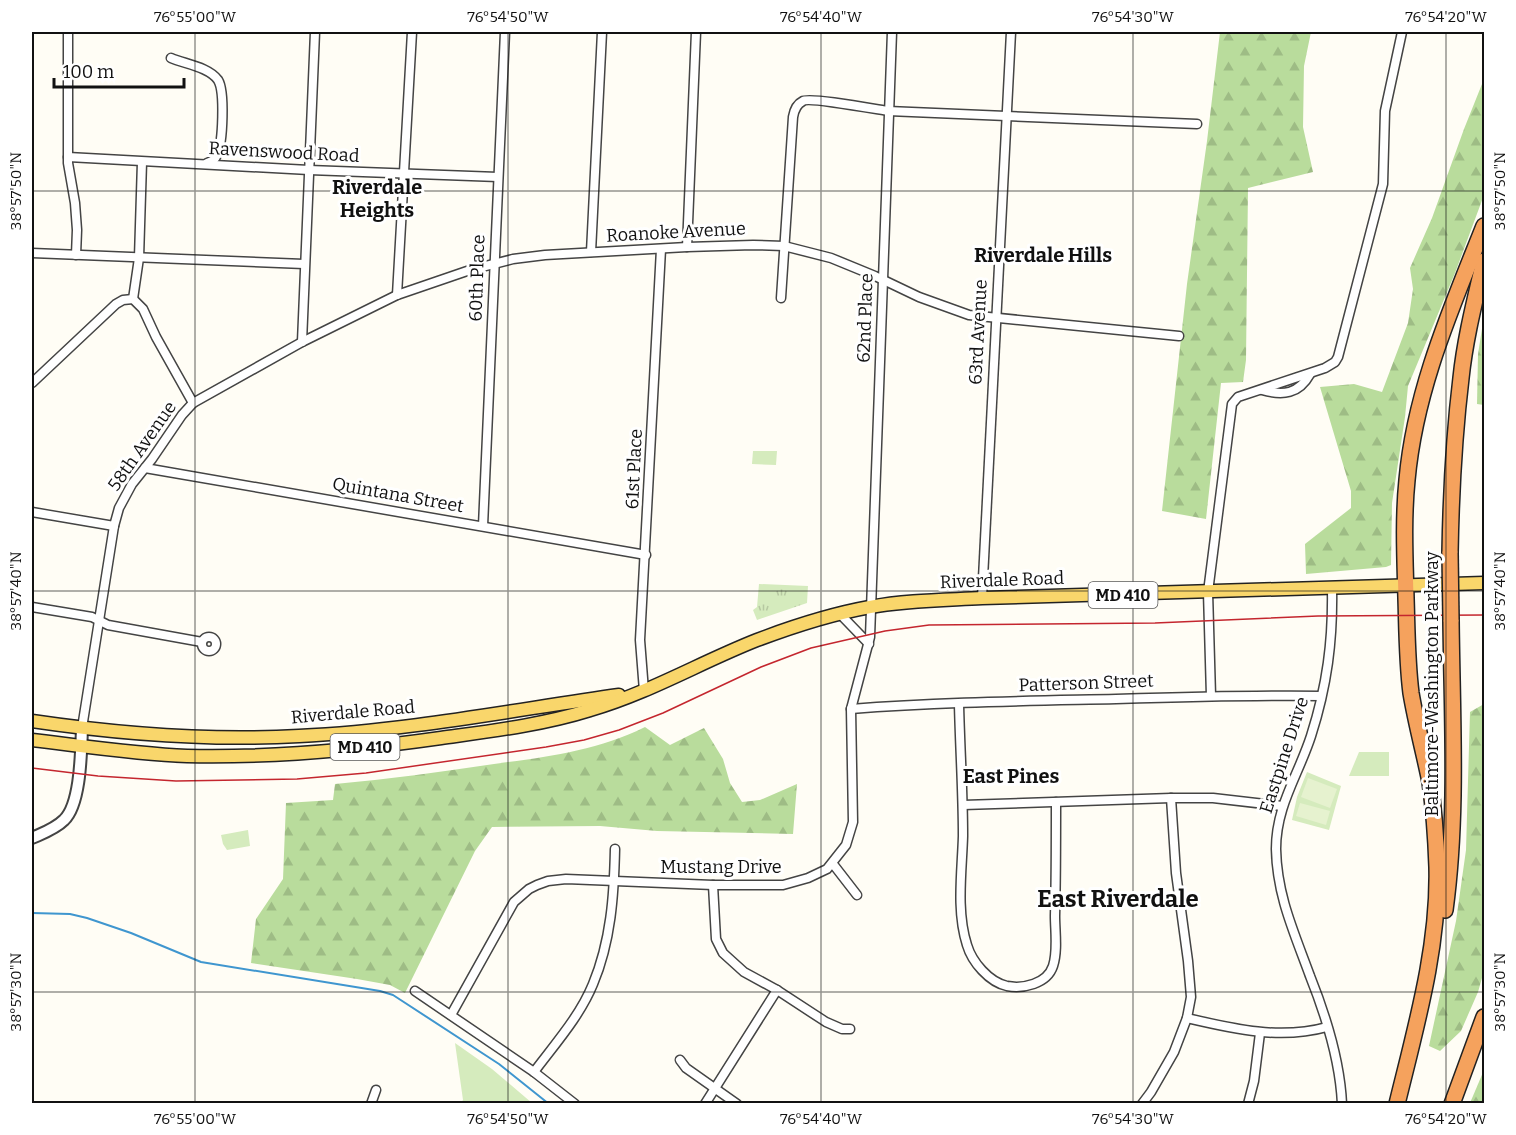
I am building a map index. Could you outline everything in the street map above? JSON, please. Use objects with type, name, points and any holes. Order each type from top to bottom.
[{"type":"highway","points":[[1398,1104],[1429,960],[1437,898],[1434,813],[1412,693],[1406,585],[1407,481],[1417,414],[1437,346],[1485,226]]},
{"type":"highway","name":"Baltimore-Washington Parkway","points":[[1398,1104],[1421,1035],[1433,986],[1450,871],[1454,791],[1450,553],[1452,498],[1461,378],[1466,343],[1485,261]]},
{"type":"highway","points":[[1452,1104],[1485,1017]]},
{"type":"highway","points":[[1460,1084],[1485,1030]]},
{"type":"main road","name":"Riverdale Road","points":[[81,746],[187,756],[290,754],[394,745],[552,721],[593,710],[644,691],[758,640],[796,626],[871,606],[908,601],[1485,583]]},
{"type":"main road","name":"Riverdale Road","points":[[81,728],[195,737],[298,736],[425,723],[644,691]]},
{"type":"main road","name":"MD 410","points":[[32,721],[81,728]]},
{"type":"main road","name":"MD 410","points":[[32,740],[81,746]]},
{"type":"street","points":[[68,32],[68,157],[69,180],[75,203],[76,255]]},
{"type":"street","points":[[302,342],[315,32]]},
{"type":"street","points":[[397,295],[412,32]]},
{"type":"street","name":"60th Place","points":[[483,526],[506,32]]},
{"type":"street","points":[[591,252],[602,32]]},
{"type":"street","points":[[687,248],[696,32]]},
{"type":"street","name":"62nd Place","points":[[871,606],[892,32]]},
{"type":"street","name":"63rd Avenue","points":[[982,598],[1011,32]]},
{"type":"street","points":[[1211,696],[1208,592],[1232,405],[1238,397],[1260,390],[1272,393],[1291,392],[1303,386],[1310,374],[1335,362],[1338,357],[1383,184],[1385,111],[1402,32]]},
{"type":"street","points":[[171,58],[205,71],[216,78],[219,84],[222,111],[219,152],[214,160],[204,165]]},
{"type":"street","points":[[781,298],[793,117],[797,106],[808,99],[888,111],[1197,124]]},
{"type":"street","name":"Ravenswood Road","points":[[68,157],[498,177]]},
{"type":"street","points":[[32,383],[116,304],[123,300],[133,299],[140,258],[142,162]]},
{"type":"street","name":"Roanoke Avenue","points":[[193,403],[302,342],[397,295],[494,264],[526,257],[591,252],[753,245],[784,246],[831,258],[949,309],[969,315],[1179,336]]},
{"type":"street","name":"61st Place","points":[[644,691],[640,640],[661,249]]},
{"type":"street","points":[[32,253],[304,264]]},
{"type":"street","name":"58th Avenue","points":[[81,728],[114,526],[125,496],[193,403],[143,309],[133,299]]},
{"type":"street","name":"Quintana Street","points":[[145,468],[646,555]]},
{"type":"street","points":[[32,512],[114,526]]},
{"type":"street","name":"Eastpine Drive","points":[[1332,588],[1331,653],[1306,752],[1281,806],[1276,845],[1282,902],[1328,1027],[1342,1104]]},
{"type":"street","points":[[857,894],[833,864],[846,845],[853,822],[851,709],[869,644],[871,606]]},
{"type":"street","points":[[32,607],[92,616],[108,625],[202,642]]},
{"type":"street","points":[[840,614],[869,644]]},
{"type":"street","name":"Patterson Street","points":[[851,709],[1211,696],[1321,696]]},
{"type":"street","points":[[959,704],[963,805],[962,922],[967,947],[972,957],[996,982],[1016,987],[1038,983],[1050,971],[1054,961],[1056,802]]},
{"type":"street","points":[[32,838],[58,825],[70,813],[76,792],[81,728]]},
{"type":"street","points":[[1142,1104],[1174,1052],[1187,1018],[1191,998],[1176,873],[1171,798]]},
{"type":"street","points":[[963,805],[1213,798],[1281,806]]},
{"type":"street","points":[[534,1072],[593,986],[609,930],[615,882],[615,849]]},
{"type":"street","name":"Mustang Drive","points":[[451,1015],[506,912],[529,889],[548,881],[566,879],[775,885],[795,883],[833,864]]},
{"type":"street","points":[[713,885],[714,930],[718,947],[729,960],[744,972],[777,990],[826,1022],[842,1029],[850,1029]]},
{"type":"street","points":[[705,1104],[777,990]]},
{"type":"street","points":[[415,991],[534,1072],[575,1104]]},
{"type":"street","points":[[1187,1018],[1260,1033],[1292,1032],[1328,1027]]},
{"type":"street","points":[[1248,1104],[1254,1081],[1260,1033]]},
{"type":"street","points":[[680,1060],[686,1068],[737,1104]]},
{"type":"street","points":[[371,1104],[376,1090]]},
{"type":"green space","points":[[1220,32],[1311,32],[1304,66],[1303,127],[1313,172],[1248,188],[1246,360],[1243,382],[1221,383],[1206,519],[1162,511],[1187,284]]},
{"type":"green space","points":[[1484,79],[1484,195],[1455,273],[1408,386],[1392,503],[1391,565],[1306,574],[1305,544],[1351,508],[1351,491],[1320,387],[1354,384],[1382,392],[1408,323],[1413,289],[1410,268],[1432,218]]},
{"type":"green space","points":[[1484,316],[1484,405],[1477,404],[1478,354]]},
{"type":"green space","points":[[753,451],[777,451],[776,465],[752,464]]},
{"type":"green space","points":[[759,584],[808,586],[807,603],[757,620],[753,610],[757,607]]},
{"type":"green space","points":[[1484,704],[1484,971],[1478,992],[1461,1031],[1440,1051],[1429,1046],[1456,921],[1466,850],[1470,712]]},
{"type":"green space","points":[[645,727],[670,745],[704,728],[723,759],[730,783],[742,802],[760,800],[797,784],[793,834],[657,831],[600,826],[492,827],[475,851],[405,993],[390,985],[251,963],[256,919],[283,879],[286,803],[333,800],[335,784],[434,773],[571,752],[608,742]]},
{"type":"green space","points":[[1359,752],[1389,752],[1389,776],[1349,776]]},
{"type":"green space","points":[[1307,772],[1341,786],[1329,830],[1292,820],[1297,797]]},
{"type":"green space","points":[[1308,778],[1337,789],[1330,808],[1301,797]]},
{"type":"green space","points":[[1300,803],[1330,811],[1326,825],[1296,816]]},
{"type":"green space","points":[[248,830],[250,846],[227,850],[221,835]]},
{"type":"green space","points":[[455,1043],[492,1069],[532,1103],[461,1103],[463,1100]]},
{"type":"green space","points":[[1484,1070],[1484,1103],[1470,1103]]},
{"type":"waterway","points":[[32,913],[70,914],[87,918],[131,933],[201,962],[393,995],[499,1064],[549,1104]]},
{"type":"tram line","points":[[32,768],[98,776],[176,781],[297,779],[366,773],[546,747],[584,740],[619,730],[663,713],[761,667],[811,648],[885,631],[929,625],[1155,623],[1318,616],[1484,615]]},
{"type":"district","name":"Riverdale Heights","points":[[377,198]]},
{"type":"district","name":"Riverdale Hills","points":[[1043,255]]},
{"type":"district","name":"East Pines","points":[[1011,776]]},
{"type":"district","name":"East Riverdale","points":[[1118,899]]}]
